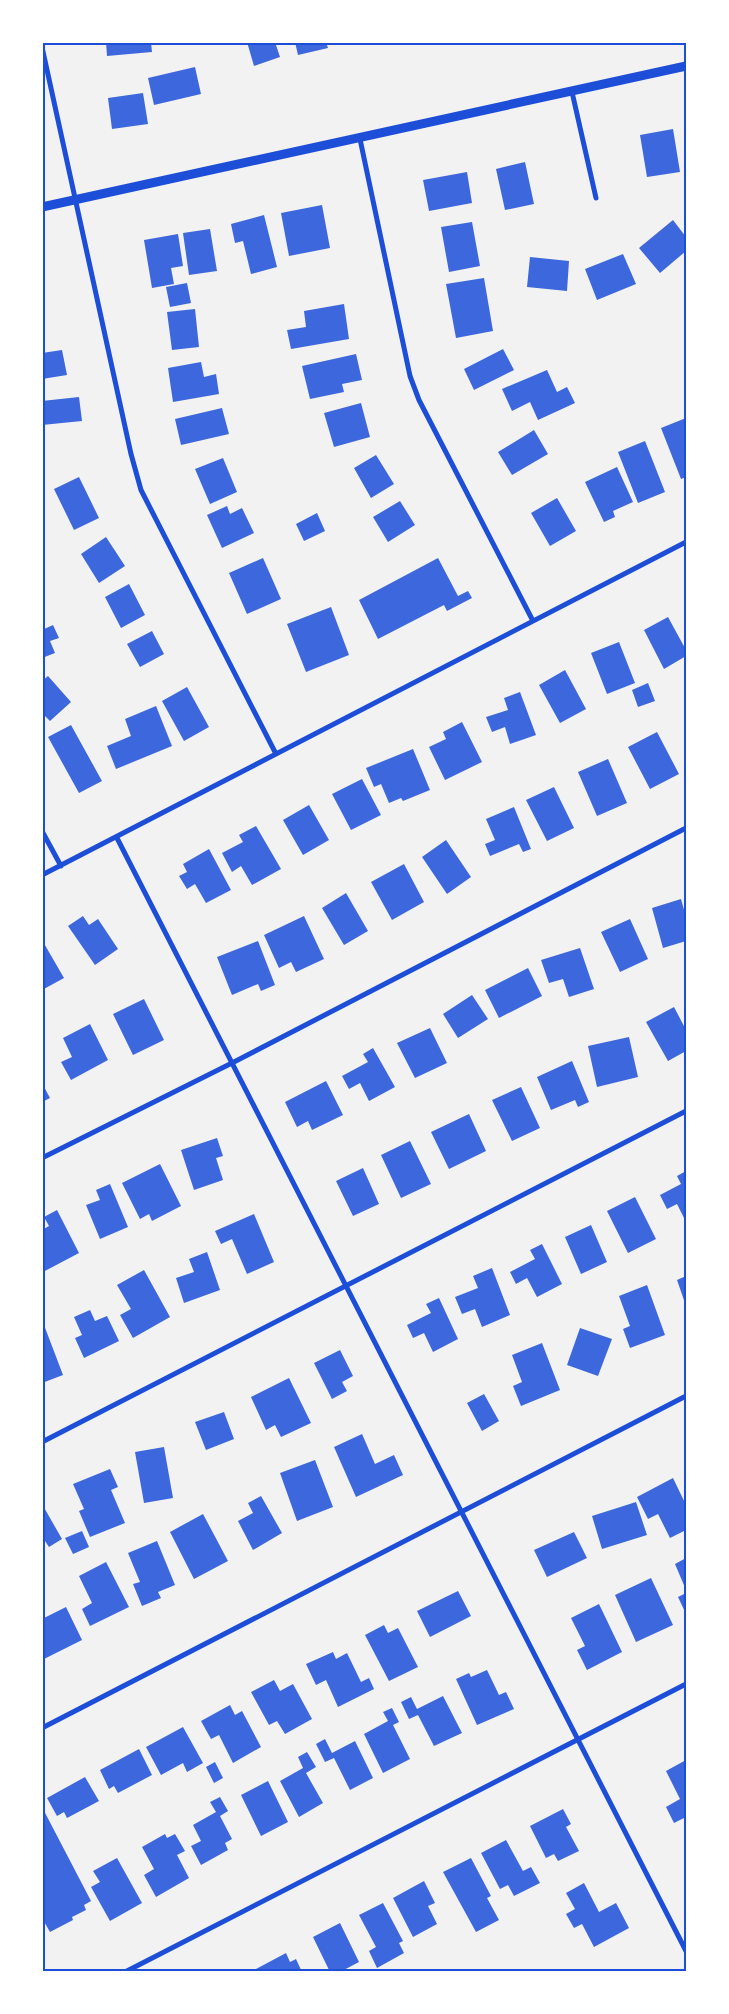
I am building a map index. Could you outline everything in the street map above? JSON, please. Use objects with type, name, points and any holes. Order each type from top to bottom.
[{"type":"street","points":[[42,47],[77,200],[131,454],[141,490],[276,754]]},
{"type":"street","points":[[42,207],[360,139],[686,66]]},
{"type":"street","points":[[572,92],[596,198]]},
{"type":"street","points":[[360,139],[410,376],[419,400],[533,621]]},
{"type":"street","points":[[42,875],[117,838],[686,542]]},
{"type":"street","points":[[42,1158],[232,1063],[686,828]]},
{"type":"street","points":[[42,831],[61,866]]},
{"type":"street","points":[[117,838],[686,1952]]},
{"type":"street","points":[[42,1442],[686,1111]]},
{"type":"street","points":[[42,1728],[686,1396]]},
{"type":"street","points":[[125,1972],[686,1684]]},
{"type":"building","points":[[106,42],[151,42],[152,52],[107,56]]},
{"type":"building","points":[[247,42],[275,42],[280,57],[254,66]]},
{"type":"building","points":[[295,42],[326,42],[328,48],[298,55]]},
{"type":"building","points":[[195,67],[201,94],[154,105],[148,78]]},
{"type":"building","points":[[143,93],[148,124],[112,129],[108,98]]},
{"type":"building","points":[[673,129],[680,172],[647,177],[640,135]]},
{"type":"building","points":[[525,162],[534,204],[505,210],[496,169]]},
{"type":"building","points":[[467,172],[472,203],[429,211],[423,180]]},
{"type":"building","points":[[322,205],[330,248],[289,256],[281,213]]},
{"type":"building","points":[[264,215],[277,267],[251,274],[243,241],[235,243],[231,224]]},
{"type":"building","points":[[673,220],[686,237],[686,251],[660,273],[639,248]]},
{"type":"building","points":[[472,222],[480,266],[449,272],[441,227]]},
{"type":"building","points":[[210,229],[217,271],[189,275],[183,233]]},
{"type":"building","points":[[178,234],[183,266],[171,268],[174,284],[152,288],[144,240]]},
{"type":"building","points":[[623,254],[636,284],[597,300],[585,269]]},
{"type":"building","points":[[530,257],[569,261],[567,291],[527,287]]},
{"type":"building","points":[[484,278],[493,331],[456,338],[446,284]]},
{"type":"building","points":[[187,283],[191,303],[170,307],[166,287]]},
{"type":"building","points":[[344,304],[349,339],[291,349],[287,330],[306,327],[304,311]]},
{"type":"building","points":[[195,309],[199,347],[172,350],[167,312]]},
{"type":"building","points":[[503,349],[514,370],[474,390],[464,369]]},
{"type":"building","points":[[62,350],[67,375],[42,379],[42,353]]},
{"type":"building","points":[[356,354],[362,380],[342,384],[344,392],[310,399],[302,366]]},
{"type":"building","points":[[201,362],[204,377],[216,374],[219,394],[173,402],[168,368]]},
{"type":"building","points":[[547,370],[557,392],[567,387],[575,403],[538,420],[530,402],[512,411],[502,389]]},
{"type":"building","points":[[79,397],[82,421],[42,425],[42,401]]},
{"type":"building","points":[[361,403],[370,437],[334,447],[324,413]]},
{"type":"building","points":[[222,408],[229,434],[181,445],[175,419]]},
{"type":"building","points":[[686,418],[686,477],[681,479],[661,428]]},
{"type":"building","points":[[534,430],[548,454],[512,475],[498,452]]},
{"type":"building","points":[[645,441],[665,492],[638,503],[618,452]]},
{"type":"building","points":[[376,455],[394,484],[371,498],[354,468]]},
{"type":"building","points":[[223,458],[237,492],[210,504],[195,469]]},
{"type":"building","points":[[617,467],[633,502],[613,511],[615,517],[604,522],[585,482]]},
{"type":"building","points":[[79,477],[99,518],[74,530],[54,489]]},
{"type":"building","points":[[557,498],[576,531],[550,546],[531,513]]},
{"type":"building","points":[[400,501],[415,525],[388,542],[373,517]]},
{"type":"building","points":[[227,506],[230,514],[242,508],[254,533],[222,548],[207,515]]},
{"type":"building","points":[[317,513],[325,531],[304,541],[296,524]]},
{"type":"building","points":[[106,537],[125,566],[99,583],[81,554]]},
{"type":"building","points":[[263,558],[281,599],[247,614],[229,573]]},
{"type":"building","points":[[438,558],[458,596],[468,591],[472,598],[447,611],[444,605],[378,639],[359,600]]},
{"type":"building","points":[[129,584],[145,615],[121,628],[105,597]]},
{"type":"building","points":[[331,607],[349,655],[306,672],[287,624]]},
{"type":"building","points":[[668,617],[686,650],[686,656],[664,669],[644,630]]},
{"type":"building","points":[[53,625],[59,638],[50,641],[55,653],[42,658],[42,630]]},
{"type":"building","points":[[152,631],[164,654],[140,667],[127,644]]},
{"type":"building","points":[[619,642],[635,683],[607,694],[591,653]]},
{"type":"building","points":[[565,670],[586,709],[560,723],[539,685]]},
{"type":"building","points":[[48,676],[71,702],[50,721],[42,713],[42,681]]},
{"type":"building","points":[[648,683],[655,701],[638,707],[632,690]]},
{"type":"building","points":[[187,687],[209,727],[184,741],[162,701]]},
{"type":"building","points":[[520,692],[536,735],[510,744],[505,727],[492,732],[486,717],[508,710],[504,698]]},
{"type":"building","points":[[156,706],[172,746],[116,769],[107,746],[131,736],[125,719]]},
{"type":"building","points":[[462,722],[482,762],[445,780],[429,747],[446,739],[443,732]]},
{"type":"building","points":[[71,725],[102,781],[79,793],[48,737]]},
{"type":"building","points":[[657,732],[679,774],[650,789],[628,747]]},
{"type":"building","points":[[413,749],[430,790],[403,801],[401,798],[389,803],[381,784],[374,787],[366,768]]},
{"type":"building","points":[[608,759],[627,803],[597,816],[578,772]]},
{"type":"building","points":[[362,779],[381,815],[351,830],[332,794]]},
{"type":"building","points":[[554,787],[574,828],[547,841],[526,800]]},
{"type":"building","points":[[309,805],[329,840],[303,855],[283,820]]},
{"type":"building","points":[[514,807],[531,849],[523,852],[519,844],[490,856],[485,844],[495,840],[486,819]]},
{"type":"building","points":[[256,826],[281,869],[252,885],[241,866],[232,872],[222,853],[243,842],[239,835]]},
{"type":"building","points":[[446,840],[471,877],[447,894],[422,857]]},
{"type":"building","points":[[209,849],[231,890],[206,903],[195,884],[187,889],[179,876],[187,872],[183,864]]},
{"type":"building","points":[[404,864],[424,902],[392,920],[371,882]]},
{"type":"building","points":[[346,893],[368,931],[344,945],[322,908]]},
{"type":"building","points":[[681,899],[686,917],[686,941],[663,948],[652,908]]},
{"type":"building","points":[[83,916],[89,925],[98,919],[118,949],[95,965],[68,926]]},
{"type":"building","points":[[304,916],[324,959],[296,972],[291,962],[279,968],[264,935]]},
{"type":"building","points":[[630,919],[648,959],[620,972],[601,932]]},
{"type":"building","points":[[42,940],[64,978],[42,990]]},
{"type":"building","points":[[258,941],[275,985],[261,991],[258,984],[232,995],[217,957]]},
{"type":"building","points":[[580,948],[594,989],[569,997],[563,979],[549,983],[541,960]]},
{"type":"building","points":[[528,968],[542,996],[499,1018],[485,990]]},
{"type":"building","points":[[472,995],[488,1019],[458,1038],[443,1014]]},
{"type":"building","points":[[144,999],[164,1040],[133,1055],[113,1014]]},
{"type":"building","points":[[674,1007],[686,1030],[686,1051],[668,1061],[646,1022]]},
{"type":"building","points":[[90,1024],[108,1060],[71,1080],[61,1062],[72,1057],[63,1038]]},
{"type":"building","points":[[430,1028],[447,1063],[415,1078],[397,1043]]},
{"type":"building","points":[[629,1037],[638,1077],[597,1087],[588,1046]]},
{"type":"building","points":[[373,1048],[395,1087],[369,1101],[360,1083],[349,1089],[342,1076],[368,1062],[363,1054]]},
{"type":"building","points":[[572,1061],[589,1102],[578,1107],[575,1100],[551,1110],[537,1077]]},
{"type":"building","points":[[326,1081],[343,1115],[312,1130],[308,1121],[297,1127],[285,1102]]},
{"type":"building","points":[[42,1083],[50,1098],[42,1102]]},
{"type":"building","points":[[521,1087],[540,1128],[512,1141],[492,1100]]},
{"type":"building","points":[[469,1114],[486,1151],[449,1169],[431,1132]]},
{"type":"building","points":[[217,1138],[223,1156],[216,1158],[223,1180],[194,1190],[181,1150]]},
{"type":"building","points":[[410,1141],[431,1184],[401,1198],[381,1155]]},
{"type":"building","points":[[160,1164],[181,1206],[152,1221],[149,1214],[140,1219],[122,1183]]},
{"type":"building","points":[[363,1168],[379,1204],[353,1216],[336,1181]]},
{"type":"building","points":[[686,1171],[686,1222],[677,1204],[667,1209],[660,1195],[681,1184],[677,1176]]},
{"type":"building","points":[[110,1184],[128,1227],[100,1239],[86,1205],[100,1200],[96,1190]]},
{"type":"building","points":[[635,1197],[656,1239],[628,1253],[607,1211]]},
{"type":"building","points":[[57,1210],[79,1253],[43,1272],[42,1230],[49,1226],[44,1217]]},
{"type":"building","points":[[254,1214],[274,1262],[247,1274],[232,1239],[221,1244],[215,1231]]},
{"type":"building","points":[[591,1225],[607,1262],[581,1274],[565,1237]]},
{"type":"building","points":[[542,1244],[562,1284],[537,1297],[527,1278],[516,1284],[510,1272],[535,1259],[530,1250]]},
{"type":"building","points":[[207,1252],[220,1290],[184,1303],[176,1278],[194,1272],[189,1259]]},
{"type":"building","points":[[492,1268],[510,1315],[482,1327],[475,1309],[462,1314],[455,1297],[478,1288],[473,1276]]},
{"type":"building","points":[[144,1270],[170,1317],[133,1338],[120,1315],[131,1309],[117,1285]]},
{"type":"building","points":[[686,1276],[686,1306],[677,1280]]},
{"type":"building","points":[[647,1285],[665,1335],[630,1348],[623,1329],[630,1326],[619,1296]]},
{"type":"building","points":[[439,1298],[458,1339],[433,1352],[424,1333],[413,1338],[407,1325],[431,1313],[426,1304]]},
{"type":"building","points":[[90,1310],[95,1321],[107,1316],[119,1341],[84,1358],[75,1338],[82,1335],[74,1317]]},
{"type":"building","points":[[44,1325],[63,1375],[42,1383],[42,1326]]},
{"type":"building","points":[[580,1328],[612,1339],[598,1376],[567,1365]]},
{"type":"building","points":[[542,1343],[560,1390],[521,1406],[513,1386],[522,1382],[512,1355]]},
{"type":"building","points":[[340,1350],[353,1376],[342,1382],[347,1391],[332,1399],[314,1363]]},
{"type":"building","points":[[289,1378],[311,1423],[281,1437],[275,1425],[266,1430],[251,1397]]},
{"type":"building","points":[[484,1394],[499,1421],[482,1431],[467,1403]]},
{"type":"building","points":[[224,1412],[234,1439],[206,1450],[195,1422]]},
{"type":"building","points":[[362,1434],[375,1464],[394,1455],[403,1475],[356,1497],[334,1447]]},
{"type":"building","points":[[164,1447],[173,1498],[144,1503],[135,1452]]},
{"type":"building","points":[[315,1460],[333,1507],[297,1521],[280,1473]]},
{"type":"building","points":[[110,1469],[118,1487],[111,1490],[125,1523],[90,1537],[79,1511],[84,1509],[73,1484]]},
{"type":"building","points":[[673,1478],[686,1505],[686,1530],[670,1538],[658,1514],[648,1519],[637,1497]]},
{"type":"building","points":[[261,1496],[282,1533],[253,1550],[238,1521],[253,1513],[248,1503]]},
{"type":"building","points":[[636,1502],[647,1535],[602,1549],[592,1516]]},
{"type":"building","points":[[42,1504],[62,1539],[49,1547],[45,1541],[42,1542]]},
{"type":"building","points":[[203,1514],[228,1561],[194,1579],[170,1532]]},
{"type":"building","points":[[82,1531],[89,1547],[73,1554],[65,1538]]},
{"type":"building","points":[[574,1532],[587,1558],[547,1577],[534,1550]]},
{"type":"building","points":[[157,1541],[175,1585],[158,1592],[161,1598],[142,1606],[133,1584],[140,1582],[128,1553]]},
{"type":"building","points":[[686,1558],[686,1590],[675,1564]]},
{"type":"building","points":[[106,1562],[129,1607],[90,1626],[82,1609],[92,1603],[79,1576]]},
{"type":"building","points":[[651,1578],[673,1625],[636,1642],[615,1595]]},
{"type":"building","points":[[458,1591],[471,1616],[430,1637],[417,1611]]},
{"type":"building","points":[[686,1593],[686,1614],[678,1597]]},
{"type":"building","points":[[599,1604],[622,1652],[587,1670],[577,1650],[585,1646],[571,1618]]},
{"type":"building","points":[[66,1607],[82,1640],[42,1660],[42,1619]]},
{"type":"building","points":[[384,1625],[388,1633],[398,1628],[418,1667],[389,1681],[365,1635]]},
{"type":"building","points":[[333,1652],[336,1659],[347,1653],[361,1682],[369,1678],[374,1689],[338,1707],[326,1680],[316,1685],[306,1664]]},
{"type":"building","points":[[487,1670],[499,1695],[506,1692],[514,1709],[477,1725],[456,1679],[469,1673],[471,1677]]},
{"type":"building","points":[[274,1680],[280,1691],[293,1684],[312,1719],[285,1734],[277,1721],[269,1725],[251,1692]]},
{"type":"building","points":[[443,1696],[462,1733],[434,1746],[418,1715],[409,1719],[401,1702],[411,1697],[417,1709]]},
{"type":"building","points":[[230,1705],[235,1715],[242,1711],[261,1747],[233,1763],[219,1735],[211,1739],[201,1721]]},
{"type":"building","points":[[392,1708],[399,1722],[393,1725],[410,1759],[383,1773],[364,1734],[388,1721],[383,1712]]},
{"type":"building","points":[[183,1727],[203,1763],[187,1772],[183,1763],[161,1775],[146,1747]]},
{"type":"building","points":[[325,1739],[332,1753],[355,1741],[373,1778],[350,1790],[334,1758],[325,1762],[316,1744]]},
{"type":"building","points":[[139,1749],[152,1775],[118,1793],[114,1786],[109,1789],[100,1770]]},
{"type":"building","points":[[307,1752],[316,1767],[306,1773],[323,1803],[299,1817],[280,1781],[303,1768],[298,1757]]},
{"type":"building","points":[[686,1760],[686,1817],[674,1823],[666,1807],[680,1799],[666,1771]]},
{"type":"building","points":[[215,1762],[223,1778],[214,1783],[206,1767]]},
{"type":"building","points":[[85,1777],[99,1801],[67,1818],[64,1812],[57,1816],[47,1798]]},
{"type":"building","points":[[268,1781],[288,1822],[261,1836],[241,1795]]},
{"type":"building","points":[[220,1797],[228,1811],[220,1816],[232,1839],[225,1843],[228,1850],[201,1865],[191,1846],[201,1841],[193,1825],[216,1812],[210,1802]]},
{"type":"building","points":[[42,1807],[91,1901],[84,1905],[86,1910],[72,1917],[73,1920],[50,1932],[42,1918]]},
{"type":"building","points":[[563,1809],[571,1824],[566,1827],[579,1851],[558,1861],[554,1854],[546,1858],[530,1826]]},
{"type":"building","points":[[165,1834],[167,1838],[175,1834],[185,1851],[177,1855],[189,1878],[156,1897],[144,1875],[154,1869],[142,1847]]},
{"type":"building","points":[[506,1840],[523,1871],[531,1867],[540,1883],[514,1896],[508,1885],[500,1889],[481,1853]]},
{"type":"building","points":[[117,1858],[142,1903],[110,1921],[91,1887],[100,1882],[93,1871]]},
{"type":"building","points":[[471,1858],[491,1896],[487,1898],[499,1920],[476,1932],[443,1872]]},
{"type":"building","points":[[424,1881],[435,1903],[428,1906],[437,1924],[413,1937],[393,1898]]},
{"type":"building","points":[[584,1883],[599,1912],[616,1903],[629,1928],[594,1947],[582,1924],[574,1928],[566,1914],[575,1909],[566,1893]]},
{"type":"building","points":[[383,1903],[403,1941],[399,1943],[404,1953],[377,1968],[369,1951],[376,1947],[359,1915]]},
{"type":"building","points":[[340,1923],[359,1962],[340,1972],[330,1972],[313,1937]]},
{"type":"building","points":[[286,1953],[290,1962],[296,1959],[302,1972],[257,1972],[256,1969]]}]
